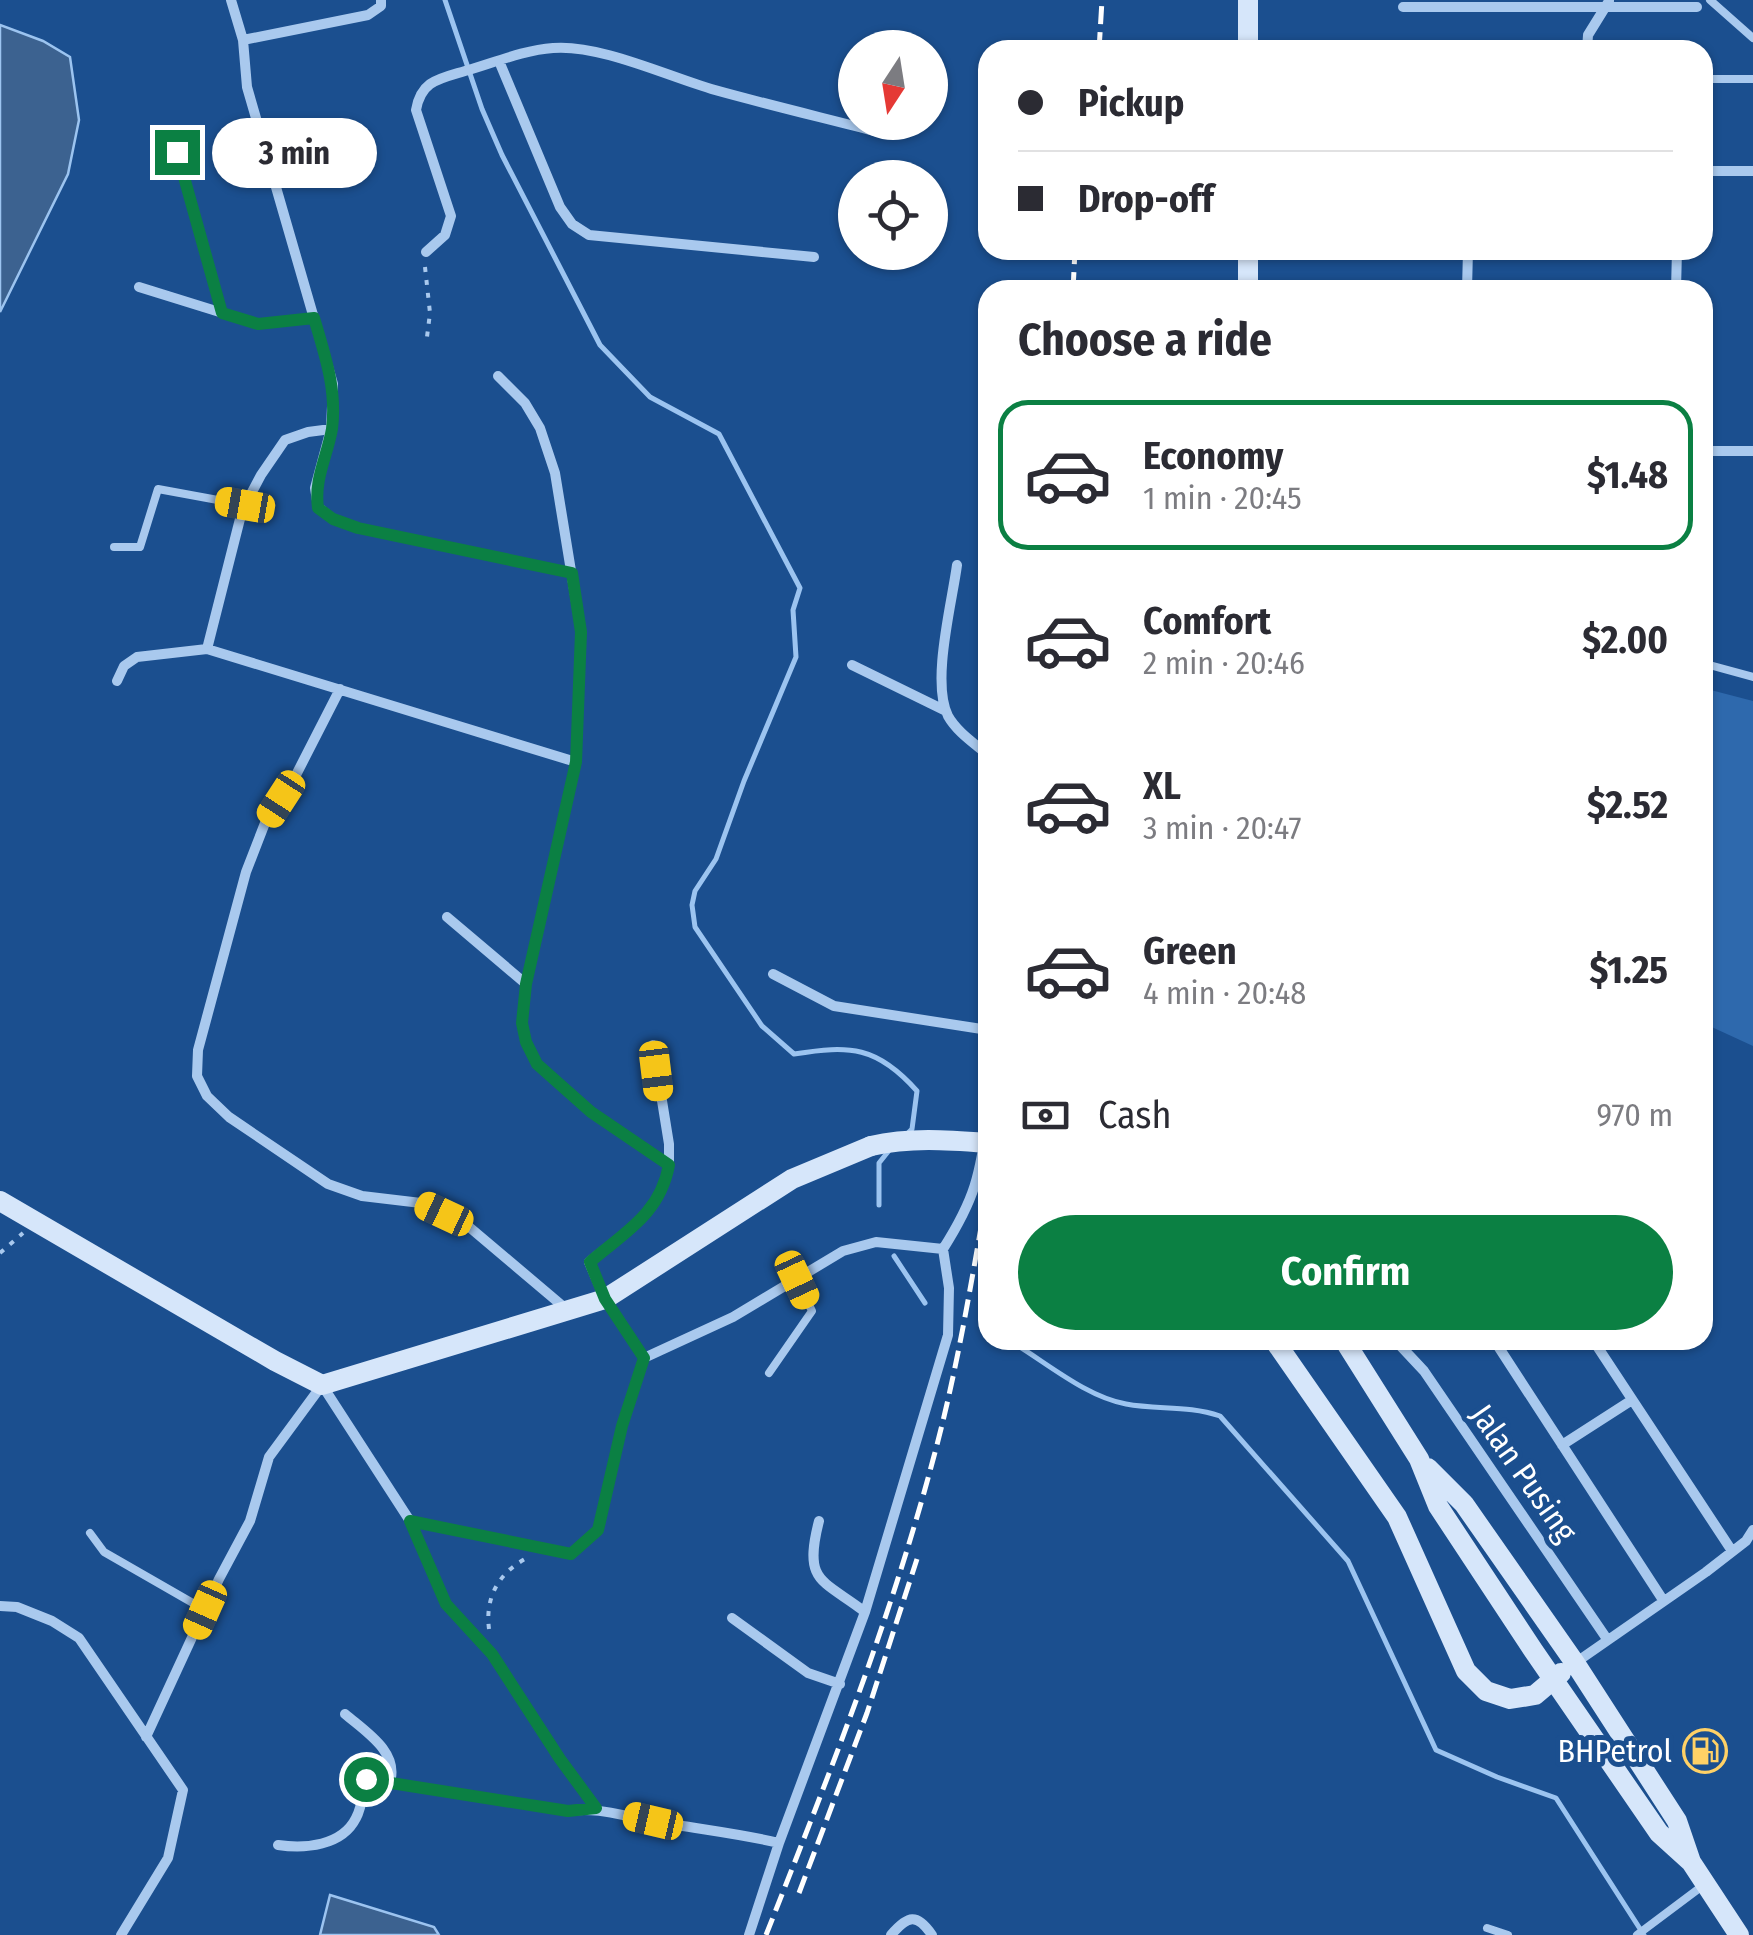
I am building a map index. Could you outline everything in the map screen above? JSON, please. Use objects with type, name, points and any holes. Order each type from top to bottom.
[{"type":"street","points":[[231,0],[243,40],[247,87],[333,384],[332,429],[315,488],[318,508],[333,519],[481,556],[572,573]]},
{"type":"street","points":[[1248,0],[1248,40]]},
{"type":"street","points":[[1588,40],[1608,2]]},
{"type":"street","points":[[1403,7],[1608,2],[1697,7]]},
{"type":"street","points":[[243,40],[368,15],[381,3]]},
{"type":"street","points":[[426,252],[445,235],[451,216],[416,110],[418,95],[426,84],[454,74],[553,48],[575,50],[617,58],[714,90],[838,122]]},
{"type":"street","points":[[499,61],[560,207],[572,224],[589,235],[814,257]]},
{"type":"street","points":[[177,152],[222,313]]},
{"type":"street","points":[[1713,171],[1753,170]]},
{"type":"street","points":[[140,287],[258,324],[314,318]]},
{"type":"street","points":[[498,376],[525,403],[540,428],[555,473],[581,632],[576,762],[526,984],[522,1023],[526,1042],[537,1064],[591,1112],[669,1165]]},
{"type":"street","points":[[207,649],[245,505],[285,440],[332,429]]},
{"type":"street","points":[[1713,450],[1753,451]]},
{"type":"street","points":[[957,565],[942,688],[946,712],[956,728],[978,747]]},
{"type":"street","points":[[116,681],[124,666],[137,657],[207,649],[576,762]]},
{"type":"street","points":[[852,665],[946,712]]},
{"type":"street","points":[[340,690],[296,775],[265,822],[246,872],[198,1050],[197,1076],[207,1096],[229,1117],[328,1184],[362,1196],[421,1203],[468,1226],[569,1311]]},
{"type":"street","points":[[446,917],[526,984]]},
{"type":"street","points":[[773,974],[834,1006],[978,1028]]},
{"type":"street","points":[[644,1358],[605,1299],[590,1262],[654,1208],[665,1186],[669,1144],[653,1045]]},
{"type":"street","points":[[146,1737],[250,1522],[268,1457],[322,1385],[605,1299],[792,1179],[871,1146],[943,1139],[978,1142]]},
{"type":"street","points":[[749,1935],[865,1612],[948,1335],[949,1288],[943,1249],[968,1210],[978,1182]]},
{"type":"street","points":[[0,1200],[322,1385],[410,1521],[446,1604],[492,1654],[596,1808]]},
{"type":"street","points":[[410,1521],[571,1554],[598,1530],[622,1426],[644,1358],[733,1317],[843,1250],[876,1242],[943,1249]]},
{"type":"street","points":[[1281,1350],[1397,1517],[1466,1671],[1486,1691],[1510,1700],[1535,1694],[1607,1638],[1732,1551],[1753,1530]]},
{"type":"street","points":[[1350,1350],[1419,1459],[1438,1506],[1659,1833],[1690,1862],[1739,1935]]},
{"type":"street","name":"Jalan Pusing","points":[[1404,1350],[1424,1371],[1607,1638]]},
{"type":"street","points":[[1500,1350],[1663,1600]]},
{"type":"street","points":[[1600,1350],[1732,1551]]},
{"type":"street","points":[[1562,1445],[1632,1400]]},
{"type":"street","points":[[1419,1459],[1464,1504],[1574,1663],[1677,1822],[1690,1862]]},
{"type":"street","points":[[819,1522],[813,1544],[818,1581],[865,1612]]},
{"type":"street","points":[[0,1606],[52,1620],[79,1638],[183,1790],[168,1858],[121,1935]]},
{"type":"street","points":[[732,1618],[808,1673],[840,1684]]},
{"type":"street","points":[[345,1714],[387,1754],[393,1770],[390,1782]]},
{"type":"street","points":[[278,1845],[305,1849],[346,1832],[357,1817],[366,1779],[568,1811],[596,1808],[779,1843]]},
{"type":"street","points":[[892,1935],[906,1920],[916,1918],[924,1922],[932,1935]]},
{"type":"lane","points":[[1710,0],[1753,38]]},
{"type":"lane","points":[[1713,78],[1753,79]]},
{"type":"lane","points":[[114,546],[140,547],[158,489],[245,505]]},
{"type":"lane","points":[[1713,666],[1753,677]]},
{"type":"lane","points":[[769,1373],[812,1311],[797,1280]]},
{"type":"lane","points":[[90,1534],[104,1552],[205,1610]]},
{"type":"lane","points":[[1637,1935],[1705,1884]]},
{"type":"lane","points":[[1487,1928],[1508,1935]]},
{"type":"path","points":[[426,252],[430,313],[427,337]]},
{"type":"path","points":[[0,1253],[36,1222]]},
{"type":"path","points":[[492,1654],[486,1609],[493,1590],[520,1562],[545,1551]]},
{"type":"shaded area","points":[[0,25],[43,41],[70,57],[79,120],[68,174],[0,312]]},
{"type":"shaded area","points":[[1713,691],[1753,701],[1753,1046],[1713,1028]]},
{"type":"shaded area","points":[[330,1895],[434,1927],[439,1935],[320,1935]]},
{"type":"waterway","points":[[445,0],[502,155],[600,345],[650,397],[719,434],[800,588],[793,610],[796,657],[716,859],[695,891],[695,927],[762,1026],[794,1054],[862,1052],[903,1076],[917,1091],[912,1129],[907,1134]]},
{"type":"waterway","points":[[879,1205],[879,1163],[891,1148]]},
{"type":"waterway","points":[[894,1256],[925,1303]]},
{"type":"waterway","points":[[1024,1350],[1082,1387],[1111,1400],[1220,1416],[1348,1561],[1436,1750],[1556,1798],[1644,1935]]},
{"type":"railway","points":[[1100,40],[1102,0]]},
{"type":"railway","points":[[1074,260],[1074,280]]},
{"type":"railway","points":[[766,1935],[857,1698],[917,1517],[950,1389],[978,1244]]},
{"type":"railway","points":[[799,1893],[867,1713],[917,1559]]},
{"type":"place","name":"BHPetrol","points":[[1705,1751]]},
{"type":"route","points":[[177,152],[222,313],[258,324],[314,318],[333,384],[332,429],[315,488],[318,508],[333,519],[358,528],[572,573],[581,632],[576,762],[526,984],[522,1023],[537,1064],[591,1112],[669,1165],[665,1186],[654,1208],[590,1262],[605,1299],[644,1358],[622,1426],[598,1530],[571,1554],[410,1521],[446,1604],[492,1654],[596,1808],[568,1811],[366,1779]]}]
